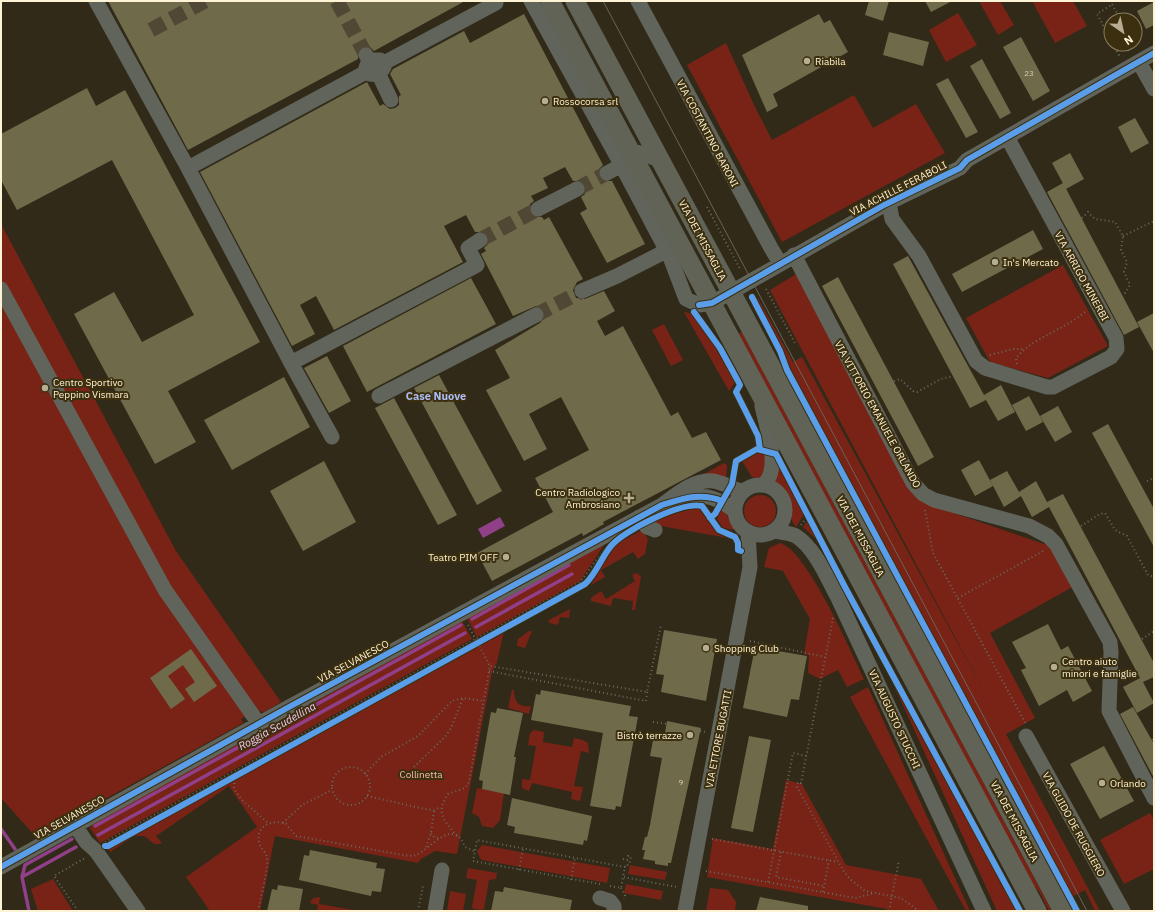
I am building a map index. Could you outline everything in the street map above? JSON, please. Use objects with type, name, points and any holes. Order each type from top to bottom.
[{"type":"main road","name":"VIA DEI MISSAGLIA","points":[[550,1],[623,158],[712,303],[1037,911]]},
{"type":"main road","name":"VIA DEI MISSAGLIA","points":[[575,1],[1063,911]]},
{"type":"street","points":[[96,1],[188,168],[290,363],[332,437]]},
{"type":"street","points":[[188,168],[373,65],[496,3],[494,1]]},
{"type":"street","name":"VIA DEI MISSAGLIA","points":[[530,1],[623,158],[666,251],[686,299],[699,305],[712,303]]},
{"type":"street","name":"VIA COSTANTINO BARONI","points":[[638,1],[780,263]]},
{"type":"street","name":"VIA ACHILLE FERABOLI","points":[[712,303],[794,255],[889,203],[960,168],[966,160],[1154,53]]},
{"type":"street","points":[[1139,62],[1154,89]]},
{"type":"street","points":[[373,65],[391,100]]},
{"type":"street","name":"VIA ARRIGO MINERBI","points":[[1007,138],[1118,344],[1115,353],[1111,357],[1053,387],[1047,387],[1015,377]]},
{"type":"street","points":[[607,173],[623,158],[643,153],[660,161]]},
{"type":"street","points":[[538,210],[577,189]]},
{"type":"street","points":[[889,203],[892,219],[919,256],[976,361],[984,368],[1015,377]]},
{"type":"street","points":[[290,363],[478,265],[468,248],[480,240]]},
{"type":"street","points":[[582,291],[617,276],[666,251]]},
{"type":"street","name":"VIA VITTORIO EMANUELE ORLANDO","points":[[794,255],[800,270],[913,483],[923,494],[934,500],[1029,526],[1048,536],[1056,544],[1110,642],[1111,652],[1108,711],[1154,798]]},
{"type":"street","points":[[1,289],[165,590],[259,724]]},
{"type":"street","points":[[379,396],[536,315]]},
{"type":"street","points":[[759,393],[772,453],[770,476],[768,481],[763,485],[754,486],[743,492],[737,499],[735,511],[739,524],[748,533],[757,536],[771,533],[797,531]]},
{"type":"street","name":"VIA SELVANESCO","points":[[1,867],[259,724],[662,505],[681,491],[701,482],[713,481],[743,492]]},
{"type":"street","name":"VIA AUGUSTO STUCCHI","points":[[763,485],[772,488],[781,497],[785,506],[785,515],[814,555],[838,598],[984,911]]},
{"type":"street","name":"VIA SELVANESCO","points":[[662,505],[693,496],[708,496],[722,501],[735,511]]},
{"type":"street","points":[[771,533],[781,524],[785,515]]},
{"type":"street","points":[[639,517],[647,527],[655,530]]},
{"type":"street","name":"VIA ETTORE BUGATTI","points":[[685,911],[750,567],[748,533]]},
{"type":"street","name":"VIA ETTORE BUGATTI","points":[[750,567],[771,533]]},
{"type":"street","name":"VIA GUIDO DE RUGGIERO","points":[[1026,731],[1123,911]]},
{"type":"street","points":[[80,823],[94,838],[99,849],[138,911]]},
{"type":"street","points":[[434,911],[442,870]]},
{"type":"street","points":[[600,898],[612,903],[614,911]]},
{"type":"path","points":[[1110,1],[1117,12]]},
{"type":"path","points":[[1103,26],[1096,14],[1113,4]]},
{"type":"path","points":[[1118,52],[1121,58]]},
{"type":"path","points":[[707,206],[740,269]]},
{"type":"path","points":[[1082,218],[1088,212],[1095,219],[1115,222],[1123,236],[1121,250],[1127,262],[1124,272],[1130,285],[1123,296]]},
{"type":"path","points":[[1123,236],[1154,220]]},
{"type":"path","points":[[766,289],[796,345]]},
{"type":"path","points":[[1015,377],[1018,370],[1016,359],[1024,350],[1074,321],[1096,301]]},
{"type":"path","points":[[976,361],[984,356],[1010,350],[1024,350]]},
{"type":"path","points":[[894,381],[900,379],[915,392],[941,379],[953,376]]},
{"type":"path","points":[[1147,481],[1154,478]]},
{"type":"path","points":[[923,494],[931,546],[1026,731]]},
{"type":"path","points":[[808,513],[812,522]]},
{"type":"path","points":[[797,531],[808,513]]},
{"type":"path","points":[[1081,526],[1100,514],[1105,514],[1115,530],[1127,536],[1148,575],[1154,577]]},
{"type":"path","points":[[958,598],[1056,544]]},
{"type":"path","points":[[78,911],[54,876],[99,849],[585,584],[591,579],[605,551]]},
{"type":"path","points":[[833,613],[826,657],[801,783],[798,782],[797,788],[838,862],[850,879],[865,891],[892,895],[901,898],[919,911]]},
{"type":"path","points":[[467,623],[490,666],[469,782],[464,788],[448,794],[441,807],[441,815],[444,821],[462,840],[465,847],[475,851]]},
{"type":"path","points":[[489,671],[646,701],[660,625]]},
{"type":"path","points":[[1142,639],[1153,632]]},
{"type":"path","points":[[748,641],[826,657]]},
{"type":"path","points":[[99,849],[108,846],[477,642]]},
{"type":"path","points":[[490,666],[647,692]]},
{"type":"path","points":[[365,774],[381,757],[418,736],[452,701],[463,698],[484,701]]},
{"type":"path","points":[[414,767],[445,737],[451,728],[463,698]]},
{"type":"path","points":[[653,722],[667,724]]},
{"type":"path","points":[[700,731],[706,732]]},
{"type":"path","points":[[768,882],[793,753],[806,756]]},
{"type":"path","points":[[355,767],[365,774],[370,784],[367,796],[357,804],[345,804],[335,796],[332,790],[334,778],[343,768],[355,767]]},
{"type":"path","points":[[236,775],[234,789],[242,800],[268,823]]},
{"type":"path","points":[[283,823],[302,805],[332,790]]},
{"type":"path","points":[[367,796],[425,809],[434,810],[441,807]]},
{"type":"path","points":[[423,850],[427,846],[431,833],[434,810]]},
{"type":"path","points":[[258,911],[268,858],[259,841],[259,834],[268,823],[272,822],[286,824],[296,836],[403,856],[416,855],[438,838],[448,834],[457,836]]},
{"type":"path","points":[[431,833],[434,837],[438,838]]},
{"type":"path","points":[[712,839],[838,862]]},
{"type":"path","points":[[621,888],[472,861],[477,840],[625,867]]},
{"type":"path","points":[[519,870],[523,849]]},
{"type":"path","points":[[781,852],[776,877],[824,886]]},
{"type":"path","points":[[623,859],[627,860],[628,856],[631,857],[629,864],[625,867],[621,888],[625,899]]},
{"type":"path","points":[[571,880],[575,858]]},
{"type":"path","points":[[823,892],[829,860]]},
{"type":"path","points":[[889,911],[899,860]]},
{"type":"path","points":[[705,871],[855,898],[876,893]]},
{"type":"path","points":[[623,876],[678,887]]},
{"type":"path","points":[[418,911],[423,886]]},
{"type":"green space","points":[[983,1],[1000,1],[1014,25],[998,35],[980,3]]},
{"type":"green space","points":[[1032,1],[1073,1],[1087,26],[1055,43]]},
{"type":"green space","points":[[958,13],[977,45],[946,62],[929,30]]},
{"type":"green space","points":[[726,43],[755,107],[772,140],[854,95],[873,128],[916,104],[945,153],[782,242],[687,65]]},
{"type":"green space","name":"Centro Sportivo Peppino Vismara","points":[[1,224],[176,551],[281,702],[264,712],[255,710],[241,719],[243,723],[36,837],[1,798]]},
{"type":"green space","points":[[1063,265],[1108,346],[1048,378],[990,362],[966,318]]},
{"type":"green space","points":[[798,273],[924,503],[1053,547],[1076,585],[990,633],[1035,718],[1006,734],[1100,911],[1095,911],[1085,890],[1072,897],[793,376],[782,351],[755,300],[758,298],[793,362],[802,357],[988,699],[770,290]]},
{"type":"green space","points":[[684,312],[694,314],[716,347],[735,382],[729,391]]},
{"type":"green space","points":[[664,324],[683,360],[671,366],[652,330]]},
{"type":"green space","points":[[742,332],[1052,911],[1049,911],[1039,891],[1025,878],[735,335]]},
{"type":"green space","points":[[757,452],[767,454],[762,479],[752,477],[742,461]]},
{"type":"green space","points":[[776,457],[805,513],[796,527],[790,516],[786,495],[774,483]]},
{"type":"green space","points":[[724,463],[727,465],[726,479],[704,474]]},
{"type":"green space","points":[[757,495],[763,495],[772,499],[776,511],[772,523],[763,527],[757,527],[748,523],[744,514],[744,508],[748,499]]},
{"type":"green space","points":[[700,507],[715,530],[733,539],[650,524],[666,516]]},
{"type":"green space","points":[[722,507],[726,512],[734,530],[723,528],[717,519]]},
{"type":"green space","points":[[808,519],[819,540],[818,541],[803,527]]},
{"type":"green space","points":[[642,530],[648,539],[645,554],[638,559],[633,552],[601,570],[605,577],[591,585],[615,546]]},
{"type":"green space","points":[[606,542],[580,581],[477,637],[467,618]]},
{"type":"green space","points":[[780,543],[791,550],[803,563],[815,582],[839,626],[864,679],[847,687],[838,670],[820,679],[808,673],[809,655],[804,654],[810,619],[783,571],[764,567],[769,548]]},
{"type":"green space","points":[[637,573],[641,577],[635,610],[632,610],[633,601],[613,598],[611,606],[591,601],[591,598],[601,591],[606,599],[635,581],[632,575]]},
{"type":"green space","points":[[570,609],[569,618],[560,617],[558,625],[548,621],[551,619]]},
{"type":"green space","points":[[462,621],[472,639],[100,843],[90,828],[94,823]]},
{"type":"green space","name":"Collinetta","points":[[504,631],[497,662],[492,672],[457,854],[435,851],[421,859],[418,863],[275,836],[260,911],[210,911],[186,877],[257,827],[229,786],[156,836],[162,843],[156,844],[144,836],[134,836],[110,852],[108,848]]},
{"type":"green space","points":[[529,631],[532,631],[525,648],[517,646],[518,639]]},
{"type":"green space","points":[[885,663],[1018,911],[997,911],[884,664]]},
{"type":"green space","points":[[868,687],[970,911],[966,911],[850,697]]},
{"type":"green space","points":[[512,690],[514,690],[516,701],[520,705],[531,706],[529,714],[508,708]]},
{"type":"green space","points":[[534,730],[544,732],[543,742],[572,747],[574,738],[588,743],[589,753],[581,751],[574,786],[583,787],[580,801],[571,799],[572,792],[532,783],[529,791],[522,788],[522,779],[530,780],[536,746],[528,745],[530,733]]},
{"type":"green space","points":[[786,780],[802,784],[846,865],[921,879],[939,911],[887,911],[887,909],[707,877],[713,838],[773,849]]},
{"type":"green space","points":[[477,788],[504,793],[500,820],[493,828],[482,826],[479,817],[472,813]]},
{"type":"green space","points":[[1150,813],[1154,820],[1154,869],[1124,884],[1100,840]]},
{"type":"green space","points":[[482,845],[610,868],[607,883],[482,860],[477,851]]},
{"type":"green space","points":[[630,865],[667,872],[665,880],[628,874]]},
{"type":"green space","points":[[468,868],[497,873],[496,879],[489,880],[484,909],[474,909],[472,907],[477,880],[466,878]]},
{"type":"green space","points":[[53,879],[73,911],[38,911],[31,889]]},
{"type":"green space","points":[[626,884],[663,891],[661,900],[624,893]]},
{"type":"green space","points":[[710,888],[728,890],[736,902],[735,911],[706,911]]},
{"type":"green space","points":[[450,891],[466,894],[463,911],[447,911]]},
{"type":"green space","points":[[320,897],[319,904],[359,911],[317,911],[318,905],[310,903],[313,898]]},
{"type":"shaded area","points":[[500,517],[505,526],[483,538],[478,529]]},
{"type":"building","points":[[108,1],[465,1],[374,51],[370,47],[362,47],[358,51],[358,59],[188,150]]},
{"type":"building","points":[[869,1],[889,1],[883,21],[865,15]]},
{"type":"building","points":[[925,1],[952,1],[931,12]]},
{"type":"building","points":[[1154,2],[1154,25],[1146,29],[1143,23],[1143,12],[1137,11]]},
{"type":"building","points":[[524,14],[603,165],[599,169],[599,177],[603,181],[612,181],[645,244],[607,263],[580,213],[587,209],[581,197],[585,194],[585,185],[582,181],[573,181],[565,167],[543,178],[548,188],[531,196],[534,201],[530,204],[530,213],[533,217],[542,217],[544,220],[549,217],[583,279],[577,282],[573,290],[576,298],[585,299],[604,291],[615,311],[597,321],[605,336],[623,326],[671,416],[678,412],[692,438],[706,432],[721,460],[603,522],[604,524],[583,536],[582,533],[492,581],[477,553],[553,512],[535,478],[589,450],[561,397],[529,414],[547,449],[524,461],[486,390],[510,378],[495,350],[540,323],[545,316],[544,311],[536,306],[513,316],[481,254],[486,251],[484,248],[488,244],[488,235],[484,232],[475,232],[466,215],[444,226],[463,262],[334,330],[316,296],[300,305],[315,334],[292,346],[200,172],[367,82],[380,106],[383,104],[390,109],[395,108],[399,105],[399,96],[401,95],[390,74],[393,69],[464,31],[470,43]]},
{"type":"building","name":"Riabila","points":[[819,14],[824,23],[830,20],[848,52],[773,94],[778,106],[767,112],[742,55]]},
{"type":"building","points":[[889,32],[929,42],[923,66],[883,55]]},
{"type":"building","points":[[1021,37],[1050,91],[1033,101],[1003,47]]},
{"type":"building","points":[[982,59],[1011,113],[1000,119],[970,66]]},
{"type":"building","points":[[948,78],[978,132],[966,138],[936,84]]},
{"type":"building","points":[[87,88],[96,106],[125,90],[260,342],[168,391],[196,442],[155,464],[74,314],[114,292],[142,342],[194,315],[112,160],[17,210],[1,180],[1,134]]},
{"type":"building","points":[[1135,118],[1149,143],[1131,153],[1118,127]]},
{"type":"building","points":[[1070,153],[1084,179],[1066,189],[1052,163]]},
{"type":"building","points":[[1063,183],[1139,327],[1124,335],[1047,192]]},
{"type":"building","name":"In's Mercato","points":[[1033,230],[1043,249],[962,292],[952,274]]},
{"type":"building","points":[[908,256],[984,395],[1001,385],[1015,412],[998,421],[986,400],[970,408],[893,264]]},
{"type":"building","points":[[838,277],[934,457],[918,466],[822,286]]},
{"type":"building","points":[[471,278],[496,324],[367,392],[343,346]]},
{"type":"building","points":[[1154,313],[1154,353],[1137,322]]},
{"type":"building","points":[[327,356],[351,401],[329,413],[304,368]]},
{"type":"building","points":[[439,375],[502,491],[477,505],[414,388]]},
{"type":"building","points":[[284,377],[310,427],[232,470],[204,420]]},
{"type":"building","points":[[1029,396],[1043,422],[1026,431],[1012,405]]},
{"type":"building","points":[[394,398],[457,515],[438,525],[375,408]]},
{"type":"building","points":[[1058,406],[1072,432],[1055,442],[1040,416]]},
{"type":"building","points":[[1108,424],[1154,509],[1154,547],[1092,433]]},
{"type":"building","points":[[979,460],[993,486],[975,496],[961,470]]},
{"type":"building","points":[[324,461],[356,522],[303,551],[270,491]]},
{"type":"building","points":[[1007,471],[1019,492],[1036,481],[1047,502],[1063,494],[1154,663],[1154,677],[1143,682],[1154,703],[1137,713],[1123,687],[1140,678],[1049,507],[1032,517],[1021,496],[1004,507],[990,480]]},
{"type":"building","name":"Centro aiuto minori e famiglie","points":[[1048,624],[1061,650],[1068,646],[1092,691],[1073,702],[1067,690],[1039,706],[1021,670],[1026,668],[1012,642]]},
{"type":"building","points":[[664,630],[717,639],[706,701],[661,692],[664,675],[656,674]]},
{"type":"building","points":[[755,647],[807,656],[799,700],[791,699],[787,717],[743,708]]},
{"type":"building","points":[[191,649],[217,686],[194,702],[185,689],[195,682],[183,665],[168,676],[185,699],[171,709],[150,678]]},
{"type":"building","points":[[541,690],[631,706],[629,716],[638,717],[621,807],[616,806],[615,810],[590,806],[603,733],[531,720],[536,694],[540,695]]},
{"type":"building","points":[[1133,707],[1154,744],[1154,778],[1120,714]]},
{"type":"building","points":[[497,708],[523,713],[514,757],[516,757],[510,795],[482,789],[483,781],[479,780],[491,712],[496,713]]},
{"type":"building","points":[[667,721],[701,728],[671,863],[668,863],[668,866],[655,864],[655,861],[643,859],[645,850],[642,850],[650,825],[662,758],[650,756],[654,735],[664,738]]},
{"type":"building","points":[[749,736],[771,740],[753,832],[731,828]]},
{"type":"building","name":"Orlando","points":[[1104,746],[1134,801],[1100,819],[1070,764]]},
{"type":"building","points":[[512,798],[592,816],[587,841],[584,840],[583,845],[514,833],[515,827],[507,825]]},
{"type":"building","points":[[310,850],[377,863],[376,868],[385,869],[381,892],[372,891],[371,896],[299,880],[304,855],[309,856]]},
{"type":"building","points":[[278,885],[303,889],[299,911],[267,911],[272,889],[277,890]]},
{"type":"building","points":[[504,887],[572,900],[570,911],[491,911],[495,891],[503,892]]},
{"type":"building","points":[[760,897],[808,906],[808,911],[756,911]]},
{"type":"waterway","points":[[472,619],[569,565]]},
{"type":"waterway","name":"Roggia Scudellina","points":[[476,627],[572,574]]},
{"type":"waterway","points":[[95,826],[461,625]]},
{"type":"waterway","name":"Roggia Scudellina","points":[[98,835],[465,633]]},
{"type":"waterway","points":[[1,829],[15,849]]},
{"type":"waterway","points":[[29,911],[22,877],[25,865],[72,839]]},
{"type":"waterway","name":"Roggia Scudellina","points":[[22,877],[76,847]]},
{"type":"tunnel","points":[[151,30],[205,1]]},
{"type":"tunnel","points":[[337,1],[366,55]]},
{"type":"tunnel","points":[[577,189],[607,173]]},
{"type":"tunnel","points":[[480,240],[538,209]]},
{"type":"tunnel","points":[[536,315],[582,291]]},
{"type":"tram line","points":[[603,1],[1087,911]]},
{"type":"cycle path","points":[[699,305],[712,303],[884,205],[960,168],[967,160],[1154,53]]},
{"type":"cycle path","points":[[752,297],[780,351],[787,370],[1077,911]]},
{"type":"cycle path","points":[[694,312],[720,348],[740,385],[736,392],[758,436],[760,449]]},
{"type":"cycle path","points":[[710,518],[715,514],[732,484],[736,461],[757,449],[776,454],[846,589],[1020,911]]},
{"type":"cycle path","points":[[1,867],[289,707],[662,505],[692,497],[707,497],[722,501]]},
{"type":"cycle path","points":[[105,846],[108,846],[585,584],[592,576],[611,546],[627,533],[654,518],[681,508],[702,506],[719,530],[735,537],[738,543],[738,550],[741,551]]},
{"type":"place","name":"Riabila","points":[[807,61]]},
{"type":"place","name":"Rossocorsa srl","points":[[545,101]]},
{"type":"place","name":"In's Mercato","points":[[995,262]]},
{"type":"place","name":"Centro Sportivo Peppino Vismara","points":[[45,388]]},
{"type":"place","name":"Centro Radiologico Ambrosiano","points":[[629,498]]},
{"type":"place","name":"Teatro PIM OFF","points":[[506,557]]},
{"type":"place","name":"Shopping Club","points":[[706,648]]},
{"type":"place","name":"Centro aiuto minori e famiglie","points":[[1054,667]]},
{"type":"place","name":"Bistrò terrazze","points":[[690,735]]},
{"type":"place","name":"Orlando","points":[[1102,783]]},
{"type":"district","name":"Case Nuove","points":[[436,396]]}]
